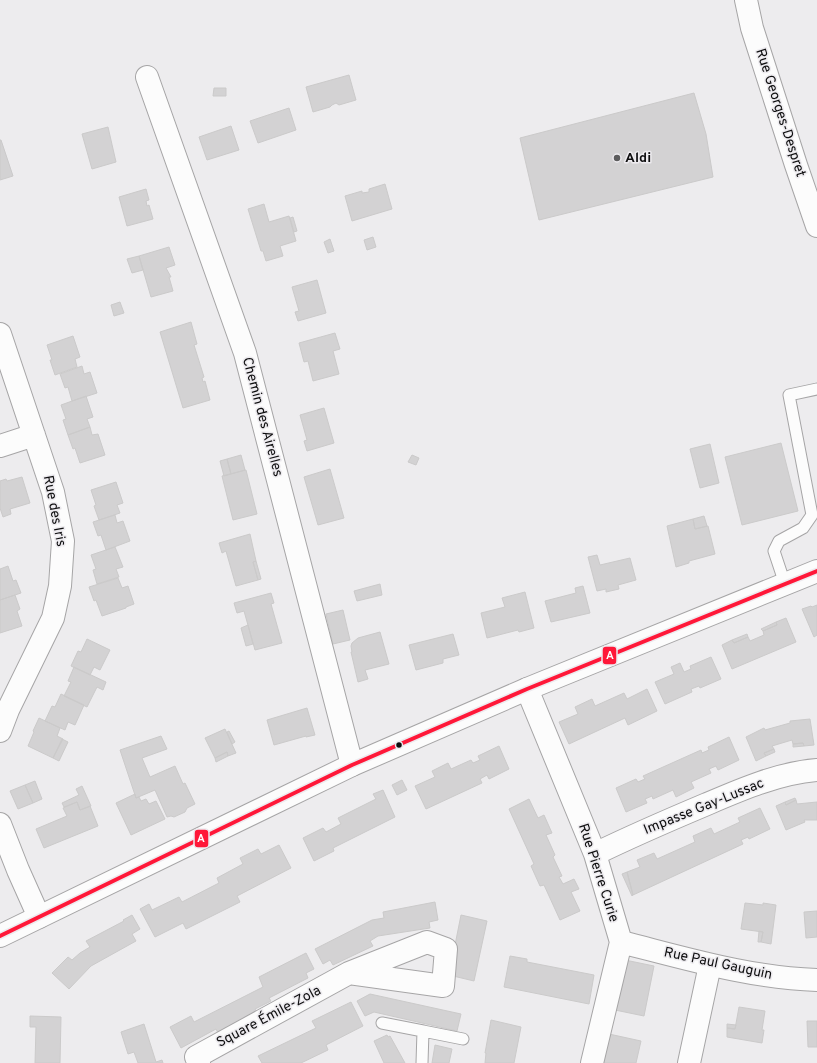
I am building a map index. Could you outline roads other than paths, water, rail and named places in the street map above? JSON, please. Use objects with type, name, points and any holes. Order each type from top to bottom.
[{"type":"street","name":"Rue Georges-Despret","points":[[746,0],[752,28],[817,226]]},
{"type":"street","name":"Chemin des Airelles","points":[[147,77],[245,353],[352,765]]},
{"type":"street","name":"Rue des Iris","points":[[0,334],[53,492],[63,541],[60,586],[53,618],[0,731]]},
{"type":"street","points":[[0,446],[34,435]]},
{"type":"street","points":[[0,936],[352,765],[527,689],[817,571]]},
{"type":"street","name":"Rue Pierre Curie","points":[[527,689],[595,854],[621,942],[592,1063]]},
{"type":"street","name":"Impasse Gay-Lussac","points":[[595,854],[646,830],[743,789],[783,776],[817,770]]},
{"type":"street","points":[[0,824],[39,917]]},
{"type":"street","name":"Rue Paul Gauguin","points":[[621,942],[710,965],[750,973],[800,980],[817,980]]},
{"type":"street","points":[[689,1063],[710,965]]},
{"type":"street","name":"Square Émile-Zola","points":[[199,1063],[196,1057],[349,973]]},
{"type":"lane","points":[[785,584],[774,551],[779,541],[804,528],[812,514],[789,395],[817,389]]},
{"type":"lane","points":[[382,1023],[463,1039]]},
{"type":"lane","points":[[422,1063],[423,1031]]},
{"type":"place","name":"Aldi","points":[[617,158]]}]
